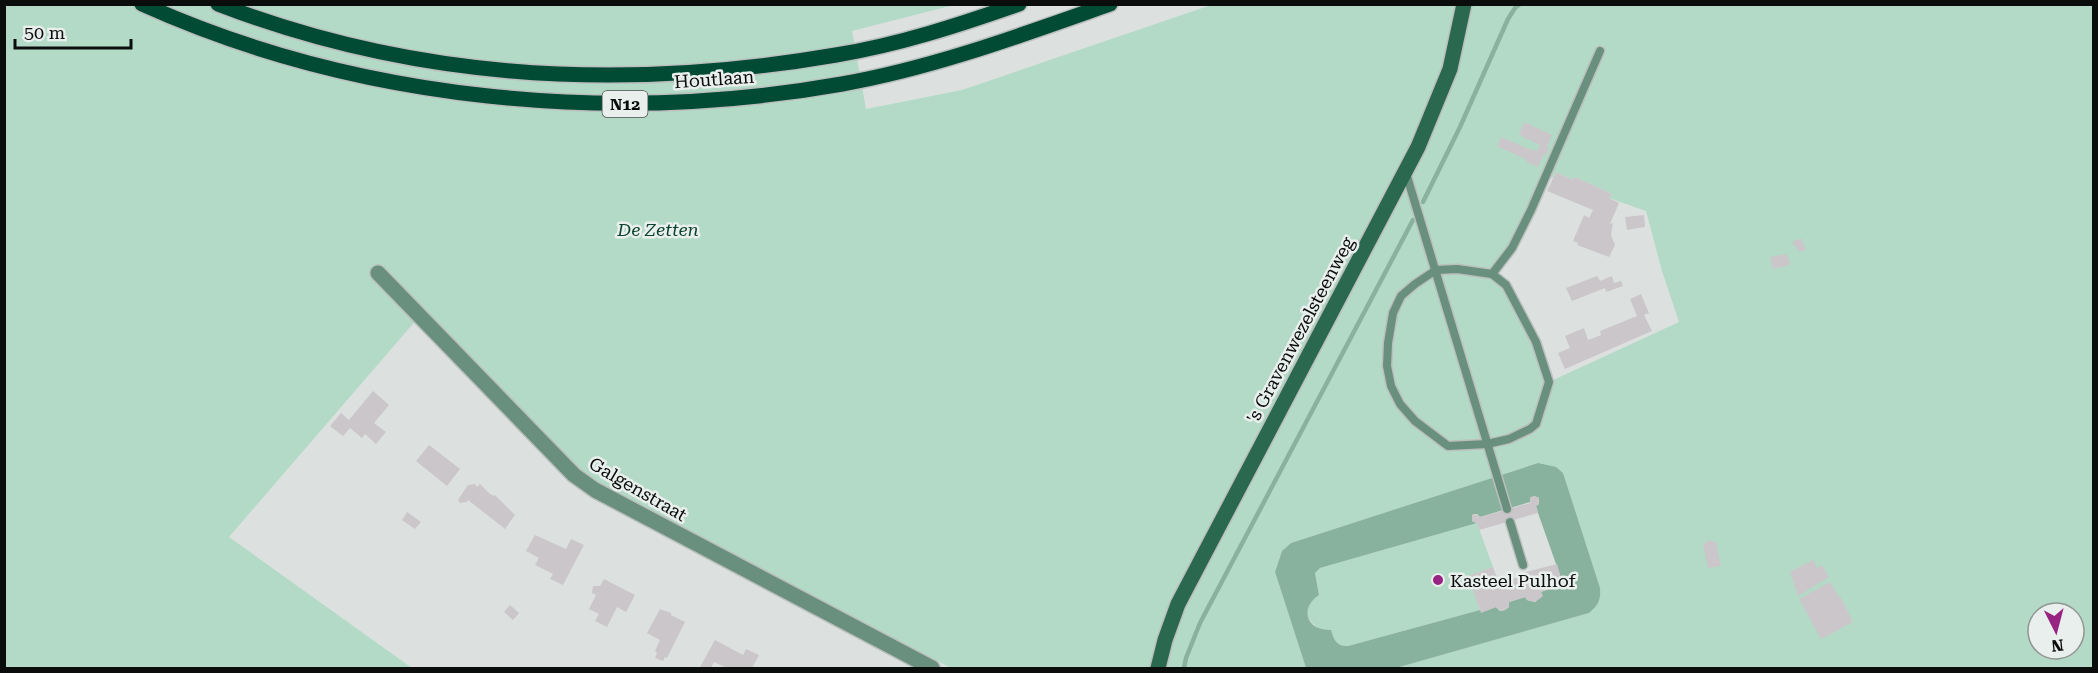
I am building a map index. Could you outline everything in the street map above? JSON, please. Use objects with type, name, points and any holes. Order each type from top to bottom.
[{"type":"main road","name":"Houtlaan","points":[[142,4],[252,45],[336,69],[386,80],[497,97],[562,103],[624,104],[760,96],[842,84],[946,59],[1110,4]]},
{"type":"main road","name":"Houtlaan","points":[[218,4],[338,42],[441,64],[501,71],[623,76],[693,73],[837,55],[900,41],[1019,4]]},
{"type":"street","name":"'s Gravenwezelsteenweg","points":[[1158,669],[1165,640],[1178,604],[1418,147],[1450,69],[1464,4]]},
{"type":"street","name":"Galgenstraat","points":[[378,273],[581,480],[616,501],[932,669]]},
{"type":"lane","points":[[1492,274],[1512,248],[1531,210],[1600,51]]},
{"type":"lane","points":[[1405,172],[1507,509]]},
{"type":"lane","points":[[1457,269],[1492,274],[1506,285],[1527,323],[1544,362],[1549,382],[1536,424],[1523,433],[1487,444],[1448,446],[1406,413],[1391,386],[1388,354],[1393,313],[1401,296],[1436,270],[1457,269]]},
{"type":"lane","points":[[1510,522],[1523,565]]},
{"type":"green space","name":"De Zetten","points":[[4,5],[954,5],[852,31],[866,109],[962,90],[1211,5],[2093,5],[2093,668],[1396,668],[1589,613],[1538,463],[1291,543],[1282,551],[1275,572],[1306,668],[951,668],[603,487],[579,470],[424,311],[229,537],[412,668],[5,668]],"holes":[[[1556,172],[1573,180],[1575,177],[1612,194],[1609,198],[1646,211],[1679,322],[1549,382],[1520,310],[1512,296],[1492,274],[1531,210],[1546,176],[1553,178]]]},
{"type":"green space","points":[[1477,523],[1493,567],[1469,576],[1480,610],[1348,646],[1335,641],[1309,619],[1306,610],[1312,600],[1319,595],[1315,573],[1320,568]]},
{"type":"shaded area","points":[[1538,463],[1556,467],[1563,473],[1600,588],[1600,596],[1597,605],[1589,613],[1396,668],[1306,668],[1275,572],[1282,551],[1291,543]],"holes":[[[1534,496],[1539,498],[1539,504],[1536,506],[1561,578],[1566,581],[1564,587],[1557,586],[1541,592],[1542,596],[1535,602],[1525,597],[1509,602],[1509,607],[1505,610],[1500,611],[1496,607],[1482,612],[1480,610],[1348,646],[1338,644],[1331,630],[1316,627],[1308,618],[1309,606],[1319,595],[1315,573],[1320,568],[1477,523],[1472,521],[1473,514],[1480,517],[1530,502],[1530,498]]]},
{"type":"building","points":[[1524,122],[1552,135],[1546,155],[1544,154],[1538,167],[1497,146],[1501,137],[1537,151],[1540,145],[1519,135]]},
{"type":"building","points":[[1556,172],[1573,180],[1575,177],[1612,194],[1609,198],[1619,203],[1610,224],[1613,223],[1611,235],[1615,245],[1609,257],[1577,245],[1578,243],[1573,241],[1584,215],[1589,218],[1593,210],[1547,191]]},
{"type":"building","points":[[1644,215],[1645,227],[1627,230],[1625,217]]},
{"type":"building","points":[[1801,238],[1806,250],[1799,252],[1792,242]]},
{"type":"building","points":[[1787,254],[1790,265],[1773,269],[1770,257]]},
{"type":"building","points":[[1597,276],[1600,281],[1612,276],[1614,283],[1621,281],[1623,286],[1606,292],[1605,288],[1572,301],[1566,288]]},
{"type":"building","points":[[1641,294],[1649,313],[1644,315],[1652,331],[1565,369],[1558,353],[1570,348],[1565,336],[1584,328],[1588,340],[1601,335],[1600,331],[1637,316],[1630,299]]},
{"type":"building","points":[[373,391],[389,405],[374,423],[386,432],[376,444],[365,434],[362,438],[350,428],[343,436],[330,426],[341,413],[349,420]]},
{"type":"building","points":[[429,445],[460,469],[447,486],[416,461]]},
{"type":"building","points":[[475,484],[477,487],[480,484],[490,494],[495,495],[515,515],[505,529],[468,500],[460,503],[458,500],[468,485]]},
{"type":"building","points":[[1534,496],[1539,498],[1539,504],[1536,506],[1538,513],[1479,530],[1477,523],[1472,521],[1472,515],[1480,517],[1530,503],[1530,498]]},
{"type":"building","points":[[407,512],[421,522],[415,529],[402,520]]},
{"type":"building","points":[[535,535],[566,549],[571,539],[584,545],[563,585],[550,579],[553,574],[535,565],[539,558],[526,551]]},
{"type":"building","points":[[1708,540],[1716,542],[1721,566],[1708,568],[1703,545]]},
{"type":"building","points":[[1813,560],[1817,568],[1822,565],[1829,577],[1798,596],[1790,572]]},
{"type":"building","points":[[1557,564],[1561,578],[1566,581],[1564,587],[1557,586],[1541,592],[1543,596],[1535,602],[1525,597],[1509,602],[1509,607],[1505,610],[1501,611],[1496,607],[1481,613],[1468,576],[1493,567],[1499,583],[1518,577],[1522,573]]},
{"type":"building","points":[[604,579],[635,595],[626,612],[617,607],[607,627],[595,621],[599,614],[589,609],[596,595],[592,593],[593,586],[600,586]]},
{"type":"building","points":[[1830,582],[1853,622],[1821,639],[1799,599]]},
{"type":"building","points":[[510,605],[519,613],[513,620],[504,612]]},
{"type":"building","points":[[660,609],[685,622],[667,658],[665,657],[663,661],[655,658],[657,653],[655,651],[660,640],[647,633]]},
{"type":"building","points":[[715,640],[743,655],[746,649],[759,655],[752,668],[727,668],[714,662],[711,668],[700,667]]},
{"type":"waterway","points":[[1423,202],[1460,127],[1508,19],[1520,4]]},
{"type":"waterway","points":[[1184,668],[1200,623],[1413,220]]},
{"type":"place","name":"Kasteel Pulhof","points":[[1438,580]]}]
